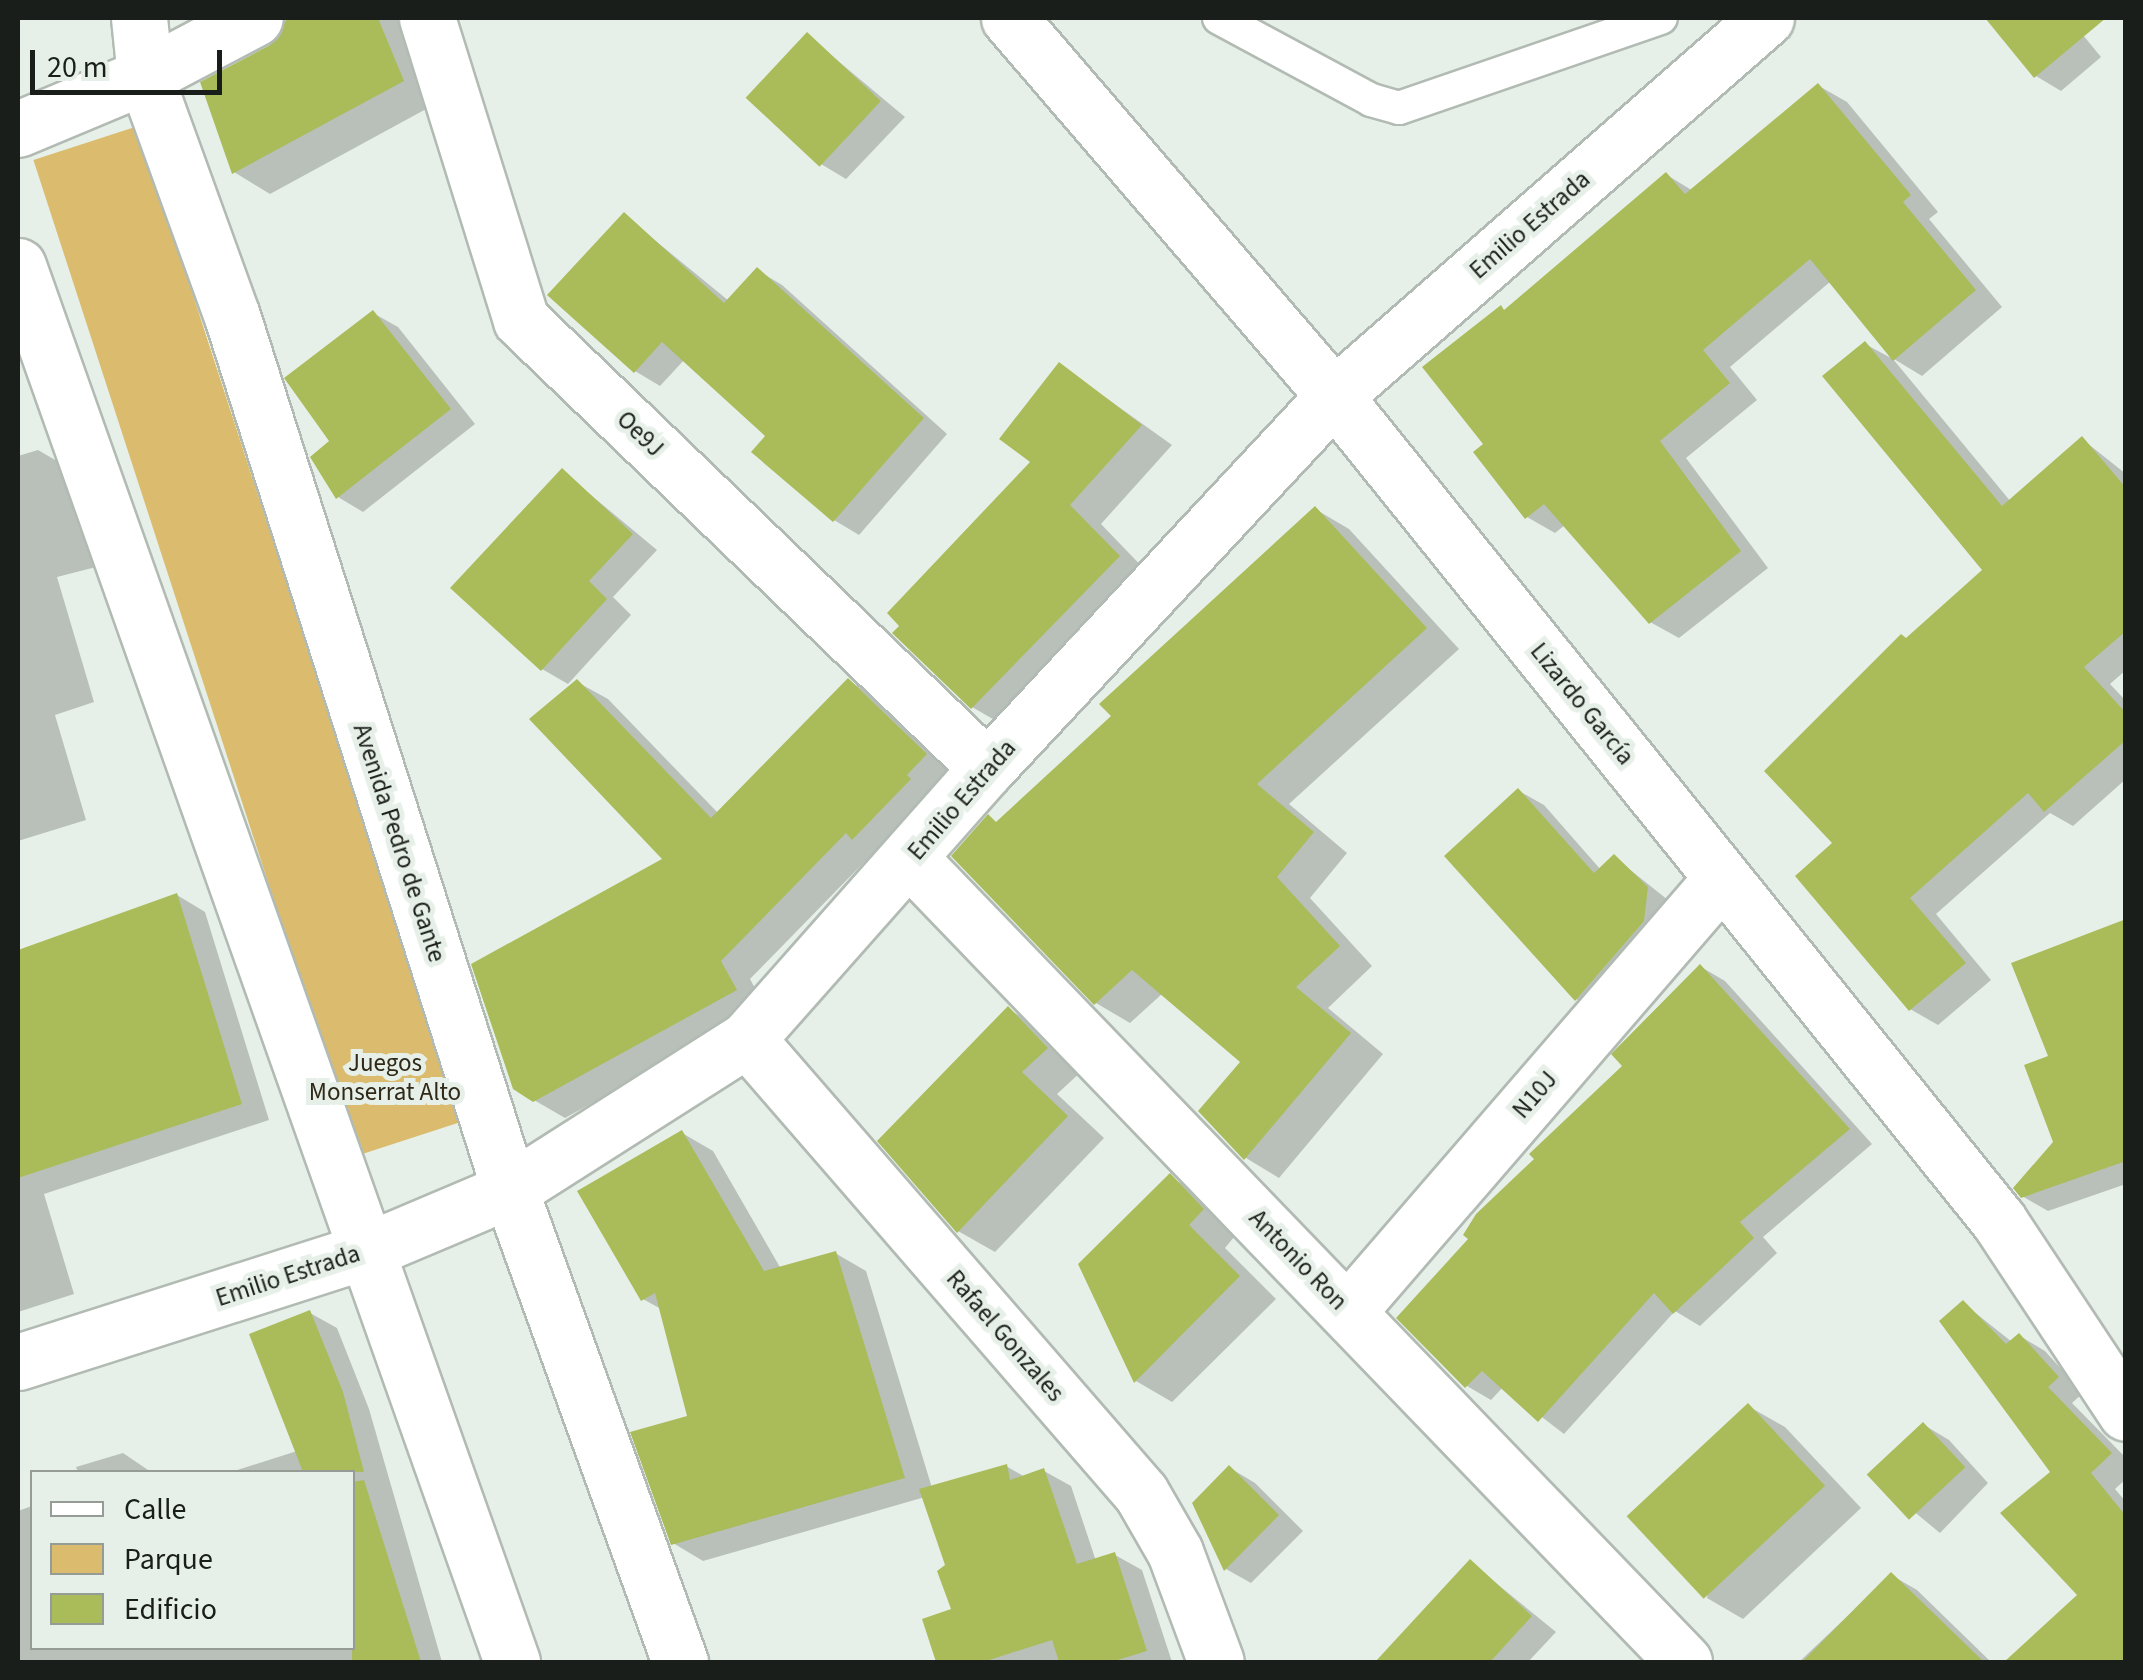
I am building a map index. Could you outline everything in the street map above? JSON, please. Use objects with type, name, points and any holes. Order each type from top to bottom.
[{"type":"street","name":"Avenida Pedro de Gante","points":[[139,18],[144,76],[238,335],[510,1190],[680,1662]]},
{"type":"street","points":[[18,129],[144,76],[254,18]]},
{"type":"street","name":"Oe9J","points":[[427,18],[521,320],[987,768]]},
{"type":"street","name":"Lizardo García","points":[[1009,18],[1334,396],[1998,1221],[2126,1413]]},
{"type":"street","name":"Emilio Estrada","points":[[18,1362],[368,1250],[510,1190],[747,1039],[911,860],[987,768],[1334,396],[1748,24]]},
{"type":"street","points":[[18,266],[512,1662]]},
{"type":"street","name":"Antonio Ron","points":[[911,860],[1684,1662]]},
{"type":"street","name":"N10J","points":[[1348,1311],[1722,878]]},
{"type":"street","name":"Rafael Gonzales","points":[[747,1039],[1141,1493],[1175,1552],[1216,1662]]},
{"type":"lane","points":[[1218,18],[1371,100],[1399,108],[1661,18]]},
{"type":"green space","name":"Juegos Monserrat Alto","points":[[138,126],[462,1122],[357,1156],[33,160]]},
{"type":"building","points":[[287,18],[378,18],[404,81],[232,174],[200,82],[270,45]]},
{"type":"building","points":[[1985,18],[2106,18],[2034,78]]},
{"type":"building","points":[[807,32],[881,101],[819,167],[746,98]]},
{"type":"building","points":[[1818,83],[1911,195],[1903,202],[1976,290],[1893,361],[1810,259],[1703,350],[1730,383],[1660,441],[1741,551],[1649,624],[1544,504],[1525,519],[1473,452],[1483,444],[1422,367],[1501,305],[1504,310],[1666,172],[1685,194]]},
{"type":"building","points":[[624,212],[724,303],[757,267],[924,418],[833,522],[751,452],[765,436],[662,342],[634,373],[547,295]]},
{"type":"building","points":[[373,310],[451,409],[336,499],[310,457],[329,441],[284,378]]},
{"type":"building","points":[[1865,341],[2002,506],[2082,436],[2126,488],[2126,631],[2084,667],[2126,713],[2126,740],[2044,812],[2028,793],[1910,898],[1966,963],[1909,1011],[1795,876],[1832,843],[1764,771],[1901,634],[1906,638],[1982,570],[1822,376]]},
{"type":"building","points":[[1059,362],[1142,425],[1070,505],[1120,556],[971,709],[892,633],[899,626],[887,613],[1030,462],[999,439]]},
{"type":"building","points":[[562,468],[633,534],[589,581],[607,599],[541,671],[450,588]]},
{"type":"building","points":[[1315,506],[1427,628],[1257,784],[1314,832],[1277,877],[1340,946],[1296,987],[1351,1033],[1244,1160],[1198,1111],[1240,1062],[1132,970],[1094,1005],[951,856],[988,814],[996,822],[1111,716],[1099,704]]},
{"type":"building","points":[[848,678],[927,754],[907,775],[911,779],[852,840],[846,833],[721,961],[737,990],[533,1102],[513,1089],[471,964],[662,859],[529,719],[577,679],[711,818]]},
{"type":"building","points":[[1518,788],[1594,873],[1614,854],[1648,887],[1644,921],[1575,1001],[1444,856]]},
{"type":"building","points":[[177,893],[242,1104],[18,1178],[18,950]]},
{"type":"building","points":[[2126,919],[2126,1161],[2021,1198],[2013,1188],[2053,1142],[2024,1065],[2048,1056],[2011,963]]},
{"type":"building","points":[[1700,964],[1850,1129],[1740,1222],[1754,1238],[1673,1314],[1654,1293],[1538,1422],[1482,1371],[1465,1388],[1396,1318],[1468,1239],[1463,1235],[1476,1214],[1534,1159],[1529,1154],[1622,1066],[1611,1054]]},
{"type":"building","points":[[1008,1006],[1048,1048],[1022,1072],[1068,1116],[957,1233],[877,1141]]},
{"type":"building","points":[[682,1130],[764,1271],[836,1251],[905,1478],[671,1545],[630,1432],[687,1416],[655,1293],[641,1301],[577,1191]]},
{"type":"building","points":[[1170,1173],[1204,1209],[1189,1225],[1240,1276],[1134,1383],[1078,1264]]},
{"type":"building","points":[[1963,1300],[2006,1344],[2019,1333],[2059,1377],[2048,1387],[2112,1453],[2091,1473],[2126,1516],[2126,1662],[2004,1662],[2077,1595],[2000,1513],[2050,1472],[1939,1321]]},
{"type":"building","points":[[310,1310],[343,1392],[364,1472],[302,1470],[249,1334]]},
{"type":"building","points":[[1748,1403],[1825,1486],[1704,1599],[1627,1516]]},
{"type":"building","points":[[1923,1422],[1965,1467],[1909,1520],[1867,1475]]},
{"type":"building","points":[[1007,1464],[1010,1480],[1044,1468],[1077,1564],[1115,1552],[1147,1651],[1111,1662],[1059,1662],[1052,1640],[983,1662],[936,1662],[922,1619],[951,1609],[937,1571],[945,1565],[919,1489]]},
{"type":"building","points":[[1229,1465],[1279,1515],[1224,1571],[1192,1503]]},
{"type":"building","points":[[364,1480],[421,1662],[352,1662],[355,1482]]},
{"type":"building","points":[[1470,1559],[1532,1616],[1490,1662],[1375,1662]]},
{"type":"building","points":[[1891,1572],[1984,1662],[1802,1662]]}]
